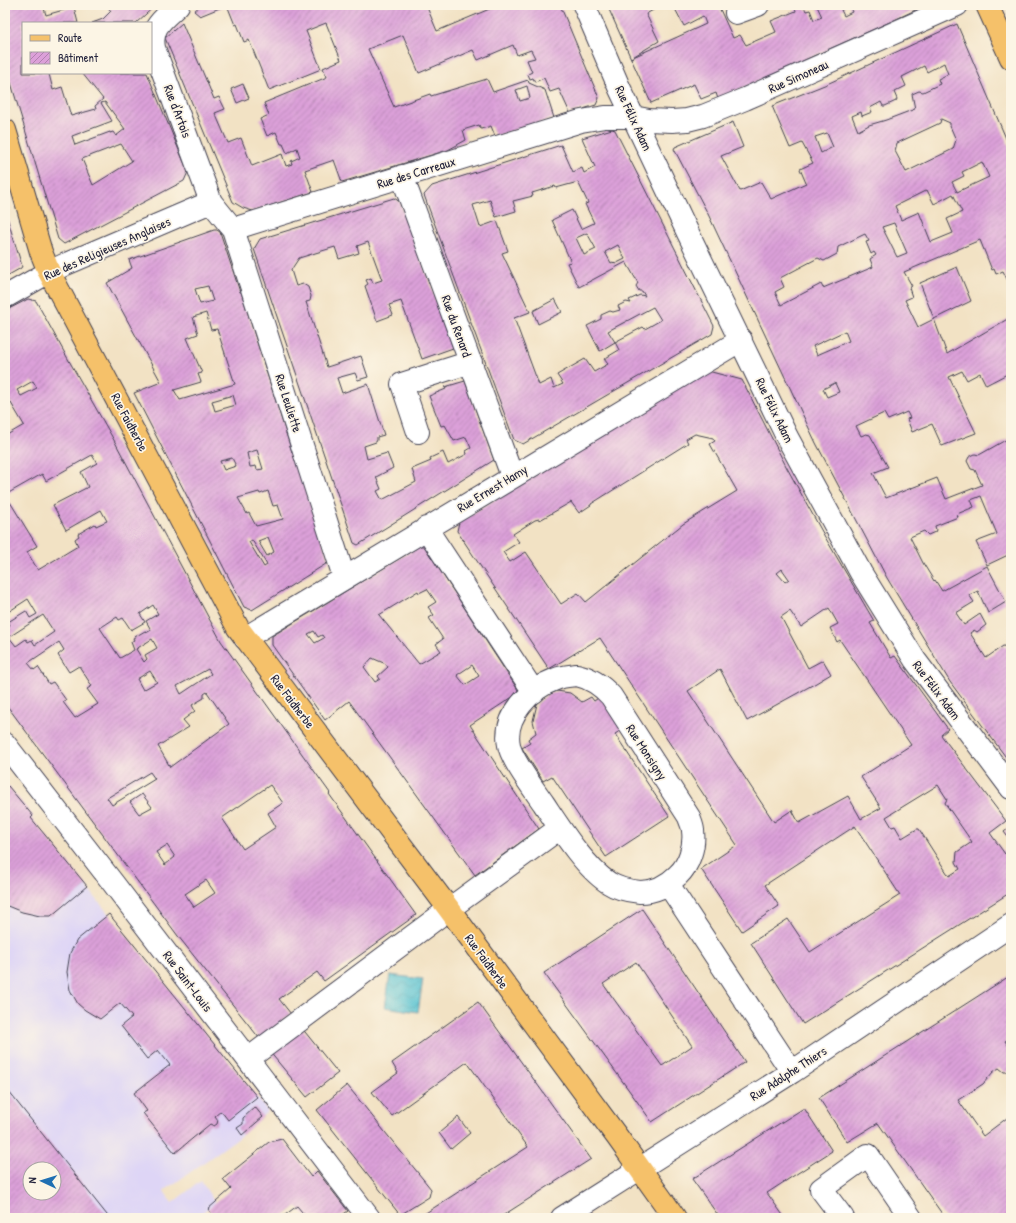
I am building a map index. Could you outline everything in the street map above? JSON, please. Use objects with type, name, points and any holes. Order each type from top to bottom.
[{"type":"main road","points":[[987,5],[1011,58]]},
{"type":"main road","name":"Rue Faidherbe","points":[[5,130],[41,252],[49,272],[138,437],[232,618],[245,638],[449,909],[640,1168],[675,1218]]},
{"type":"street","name":"Rue d'Artois","points":[[178,5],[157,25],[152,40],[211,202]]},
{"type":"street","name":"Rue Félix Adam","points":[[584,5],[619,88],[787,437],[880,605],[914,660],[1011,788]]},
{"type":"street","points":[[736,13],[758,5]]},
{"type":"street","name":"Rue Simoneau","points":[[633,117],[649,120],[672,121],[687,120],[703,116],[745,99],[957,5]]},
{"type":"street","name":"Rue des Carreaux","points":[[233,229],[581,121],[605,117],[633,117]]},
{"type":"street","name":"Rue du Renard","points":[[402,176],[512,476]]},
{"type":"street","points":[[211,202],[233,229]]},
{"type":"street","name":"Rue des Religieuses Anglaises","points":[[5,297],[49,272],[211,202]]},
{"type":"street","name":"Rue Leuliette","points":[[233,229],[344,577]]},
{"type":"street","name":"Rue Ernest Hamy","points":[[245,638],[740,340]]},
{"type":"street","points":[[418,432],[402,384],[470,362]]},
{"type":"street","points":[[426,528],[534,692]]},
{"type":"street","name":"Rue Monsigny","points":[[577,675],[587,677],[603,687],[611,696],[689,817],[693,830],[693,847],[687,862],[679,874],[668,884],[656,890],[634,892],[621,889],[610,884],[591,868],[560,828],[527,779],[513,756],[509,746],[508,729],[510,721],[514,713],[534,692],[556,679],[577,675]]},
{"type":"street","name":"Rue Saint-Louis","points":[[5,744],[369,1218]]},
{"type":"street","points":[[248,1060],[449,909],[560,828]]},
{"type":"street","points":[[668,884],[792,1072]]},
{"type":"street","name":"Rue Adolphe Thiers","points":[[562,1218],[792,1072],[1011,925]]},
{"type":"street","points":[[843,1218],[821,1189],[868,1155],[911,1218]]},
{"type":"shaded area","points":[[5,785],[33,816],[31,818],[268,1111],[242,1135],[164,1191],[172,1203],[201,1181],[215,1203],[199,1215],[201,1218],[5,1218]]},
{"type":"water","points":[[390,975],[423,979],[418,1012],[385,1007]]},
{"type":"building","points":[[5,5],[43,5],[46,15],[74,7],[78,22],[22,22],[22,74],[49,74],[53,90],[62,87],[71,116],[96,109],[95,106],[103,99],[83,74],[147,74],[188,172],[184,181],[64,244],[58,239],[5,63]],"holes":[[[105,102],[125,129],[116,136],[113,132],[110,132],[75,145],[72,136],[112,121],[101,103]],[[121,144],[132,161],[93,185],[82,159]]]},
{"type":"building","points":[[106,5],[156,5],[137,22],[95,22],[103,19],[111,11]]},
{"type":"building","points":[[201,5],[227,5],[200,16],[194,11]]},
{"type":"building","points":[[227,5],[426,5],[437,31],[499,5],[560,5],[599,98],[596,105],[570,113],[559,89],[550,92],[544,78],[535,82],[533,78],[530,79],[528,74],[532,72],[527,60],[535,58],[531,50],[517,55],[513,45],[478,60],[473,50],[419,73],[403,35],[368,49],[394,107],[430,94],[431,96],[487,79],[493,92],[528,80],[529,83],[545,90],[554,118],[495,136],[491,126],[481,129],[479,125],[463,130],[466,140],[448,150],[342,182],[334,160],[305,170],[313,192],[253,211],[243,208],[233,202],[165,38],[182,23],[214,99],[219,97],[225,109],[215,113],[228,143],[241,138],[252,166],[282,154],[286,166],[292,164],[291,161],[300,157],[297,148],[287,153],[276,132],[267,136],[260,119],[269,115],[264,103],[327,77],[323,68],[341,60],[326,23],[306,31],[321,69],[269,90],[249,40],[244,42],[237,24],[235,25]],"holes":[[[527,86],[530,98],[520,101],[516,90]]]},
{"type":"building","points":[[607,5],[653,5],[655,9],[646,14],[659,41],[631,58],[706,24],[703,16],[684,26],[673,5],[718,5],[733,38],[740,35],[746,45],[776,32],[771,21],[796,11],[794,5],[803,5],[806,11],[810,10],[814,20],[822,17],[817,6],[820,5],[843,5],[845,8],[841,10],[844,16],[852,12],[849,5],[926,5],[718,99],[716,93],[701,99],[694,84],[651,103]]},
{"type":"building","points":[[957,24],[1011,150],[1011,285],[1003,271],[996,274],[994,269],[992,270],[980,240],[904,272],[912,286],[909,288],[912,297],[905,300],[918,327],[934,319],[947,354],[1011,317],[1011,372],[986,385],[980,373],[967,380],[962,371],[949,377],[976,433],[942,446],[932,424],[912,432],[907,419],[910,418],[907,412],[888,420],[884,413],[856,426],[861,436],[866,434],[870,435],[888,467],[873,473],[886,498],[937,478],[946,499],[982,485],[975,470],[971,469],[967,461],[969,457],[975,454],[979,455],[1011,437],[1011,562],[1008,555],[987,565],[976,542],[997,534],[981,496],[971,500],[974,507],[957,514],[958,517],[935,526],[935,532],[928,535],[924,531],[910,537],[923,563],[942,591],[987,566],[1006,602],[988,613],[978,591],[969,595],[974,602],[956,613],[964,625],[980,614],[986,625],[977,632],[974,630],[970,633],[986,658],[1003,646],[1008,647],[1011,645],[1011,764],[950,682],[887,578],[816,443],[708,214],[674,149],[675,147],[733,122],[743,147],[721,156],[740,191],[761,182],[771,199],[806,183],[800,169],[813,163],[802,143],[790,148],[772,106],[827,84]],"holes":[[[944,63],[948,74],[938,79],[940,84],[923,92],[919,91],[912,94],[915,109],[869,125],[858,131],[852,116],[861,112],[862,116],[872,112],[870,108],[881,102],[883,106],[885,106],[896,101],[897,99],[894,92],[906,86],[902,77],[924,66],[927,72]],[[941,119],[950,123],[956,140],[953,149],[906,172],[895,151],[897,143],[940,123]],[[827,133],[833,147],[821,153],[815,137]],[[982,162],[989,177],[957,192],[952,182],[964,176],[962,172]],[[927,190],[934,204],[953,194],[962,212],[947,219],[953,233],[931,242],[919,212],[901,220],[895,206]],[[894,223],[907,253],[897,257],[882,227]],[[865,234],[869,241],[866,242],[871,254],[874,252],[876,255],[870,259],[873,267],[823,288],[821,284],[781,305],[775,292],[784,287],[780,278],[818,258],[824,261],[837,254],[838,247]],[[845,331],[849,341],[817,355],[813,346]],[[835,383],[839,392],[827,397],[823,389]]]},
{"type":"building","points":[[243,84],[249,98],[237,103],[231,89]]},
{"type":"building","points":[[612,129],[615,130],[714,326],[712,334],[523,444],[514,440],[424,195],[432,186],[561,145],[573,172],[582,168],[584,173],[595,167],[582,138]],"holes":[[[578,182],[588,203],[585,204],[594,223],[581,229],[572,210],[552,220],[571,262],[567,263],[579,287],[626,262],[638,283],[636,286],[645,296],[640,295],[629,300],[631,303],[626,302],[618,306],[620,310],[613,312],[610,311],[601,315],[601,319],[587,326],[600,351],[615,342],[619,350],[604,359],[608,364],[594,372],[585,359],[557,375],[563,384],[554,388],[551,379],[539,385],[514,318],[530,312],[502,253],[508,251],[497,221],[480,227],[473,205],[490,200],[496,217],[516,211],[513,201],[533,196],[532,193],[555,186],[556,188]],[[587,233],[596,249],[584,255],[576,238]],[[618,245],[625,259],[615,264],[613,262],[611,263],[605,252]],[[653,307],[661,320],[645,329],[643,327],[615,342],[608,331]]]},
{"type":"building","points":[[394,198],[400,202],[453,348],[422,359],[401,301],[389,305],[393,315],[377,321],[365,286],[368,284],[366,280],[371,278],[373,283],[382,280],[368,242],[357,246],[359,253],[339,259],[335,247],[299,258],[291,270],[296,286],[303,284],[308,287],[311,296],[310,301],[306,302],[327,367],[361,356],[368,377],[358,380],[355,373],[337,378],[342,393],[368,384],[384,435],[377,437],[376,442],[364,446],[367,459],[387,453],[393,468],[376,477],[381,489],[377,491],[382,500],[416,482],[412,469],[431,461],[430,458],[443,452],[448,464],[467,454],[466,451],[471,448],[466,437],[454,441],[445,425],[441,426],[429,396],[446,389],[445,387],[465,381],[494,460],[358,545],[354,543],[254,249],[260,239]]},
{"type":"building","points":[[5,211],[22,266],[5,277]]},
{"type":"building","points":[[214,230],[220,232],[329,562],[252,610],[244,607],[134,393],[161,382],[107,283],[132,268],[129,260]],"holes":[[[208,286],[213,301],[200,304],[195,289]],[[206,313],[211,330],[217,329],[235,384],[180,400],[174,390],[201,382],[198,374],[202,373],[187,338],[198,334],[193,317]],[[233,395],[236,405],[215,411],[212,401]],[[257,450],[263,469],[257,470],[256,466],[250,467],[247,453]],[[232,458],[236,466],[224,470],[220,461]],[[268,491],[273,506],[278,505],[283,519],[256,526],[238,498],[259,492],[260,494]],[[268,537],[274,552],[267,556],[258,541]],[[252,540],[267,565],[264,567],[249,542]]]},
{"type":"building","points":[[957,267],[971,301],[934,319],[920,283]]},
{"type":"building","points":[[28,299],[36,301],[115,442],[221,641],[416,915],[324,981],[317,972],[279,999],[291,1014],[260,1039],[178,936],[5,703],[5,629],[10,625],[8,622],[26,611],[30,618],[37,614],[28,599],[5,614],[5,505],[10,502],[37,546],[27,552],[38,570],[78,546],[75,539],[79,536],[78,534],[95,524],[96,526],[107,521],[101,510],[66,530],[53,505],[88,487],[81,472],[97,463],[92,455],[46,481],[42,474],[5,495],[5,436],[24,425],[8,398],[5,400],[5,311]],"holes":[[[33,381],[37,388],[21,396],[17,390]],[[153,605],[158,614],[146,621],[151,630],[148,632],[145,631],[133,638],[134,640],[131,642],[134,650],[120,658],[100,628],[117,617],[119,620],[123,618],[131,630],[145,622],[140,614]],[[43,615],[54,632],[35,645],[32,640],[28,642],[26,639],[16,646],[9,637]],[[152,639],[157,648],[145,655],[147,659],[144,662],[136,649]],[[59,642],[64,650],[58,655],[69,672],[79,666],[92,686],[87,689],[98,704],[75,718],[63,702],[66,700],[53,682],[49,684],[38,667],[34,670],[28,663]],[[208,669],[211,674],[181,694],[177,686]],[[150,671],[157,682],[143,690],[137,679]],[[207,692],[229,724],[170,767],[158,746],[189,727],[183,720],[195,711],[192,705],[204,698],[204,694]],[[150,772],[155,779],[112,805],[107,798]],[[270,785],[283,803],[268,813],[276,827],[243,849],[222,818]],[[142,794],[152,807],[139,814],[130,802]],[[167,845],[175,857],[165,865],[156,852]],[[206,880],[215,893],[194,907],[185,894]]]},
{"type":"building","points":[[555,299],[562,312],[538,324],[533,311]]},
{"type":"building","points":[[704,370],[742,380],[787,468],[874,621],[870,623],[891,658],[895,656],[948,729],[941,735],[1006,821],[990,833],[1005,854],[1011,850],[1011,892],[803,1024],[751,943],[788,919],[810,952],[900,895],[855,826],[765,885],[779,906],[742,931],[701,869],[737,845],[600,638],[549,669],[457,531],[459,522]],"holes":[[[695,434],[713,438],[715,441],[710,444],[737,491],[683,524],[586,602],[578,593],[561,604],[526,552],[510,562],[503,552],[519,542],[513,534],[535,520],[540,520],[571,502],[579,513],[688,443],[686,439]],[[782,569],[789,579],[785,582],[777,573]],[[829,608],[838,624],[830,628],[837,642],[840,640],[911,745],[861,777],[881,808],[861,819],[848,796],[799,823],[792,810],[774,822],[688,691],[720,669],[747,721],[816,683],[831,674],[823,660],[808,668],[781,617],[790,611],[801,627]],[[938,785],[947,799],[945,803],[972,842],[957,852],[956,862],[960,869],[949,876],[919,829],[902,838],[895,826],[892,827],[886,817]]]},
{"type":"building","points":[[420,546],[424,546],[518,690],[517,694],[470,725],[539,829],[475,875],[349,701],[325,720],[272,645],[272,636]],"holes":[[[427,589],[436,602],[428,607],[434,615],[429,618],[443,639],[436,644],[441,651],[419,664],[379,615],[418,591],[419,593]],[[314,631],[318,637],[322,635],[324,638],[315,643],[308,634]],[[372,658],[386,664],[388,667],[378,676],[380,679],[375,682],[364,667]],[[472,665],[479,676],[465,685],[457,675]]]},
{"type":"building","points":[[557,691],[570,693],[582,702],[591,697],[594,701],[601,696],[623,729],[615,734],[669,816],[606,857],[552,776],[543,781],[522,748],[530,743],[528,739],[536,733],[533,721],[537,704],[547,695]]},
{"type":"building","points":[[5,785],[7,787],[8,786],[33,816],[31,818],[87,886],[51,916],[40,916],[22,912],[5,905]]},
{"type":"building","points":[[1011,826],[1011,841],[1004,832]]},
{"type":"building","points":[[642,909],[745,1062],[652,1122],[544,973]],"holes":[[[636,962],[692,1046],[662,1066],[603,984]]]},
{"type":"building","points":[[109,914],[257,1097],[228,1120],[221,1111],[215,1116],[218,1120],[217,1124],[214,1126],[210,1124],[175,1153],[143,1113],[147,1111],[134,1093],[170,1065],[158,1050],[147,1059],[121,1026],[132,1017],[120,1003],[100,1019],[78,1004],[70,990],[67,972],[70,953],[77,940]]},
{"type":"building","points":[[1011,975],[1011,1038],[1005,1041],[1011,1050],[1011,1069],[1004,1072],[999,1068],[993,1072],[983,1084],[958,1100],[983,1136],[1011,1115],[1011,1218],[945,1218],[878,1123],[847,1142],[819,1098]]},
{"type":"building","points":[[478,1002],[591,1159],[499,1218],[418,1218],[528,1147],[467,1062],[392,1116],[372,1092],[398,1073],[392,1063]]},
{"type":"building","points":[[301,1027],[338,1073],[307,1097],[269,1051]]},
{"type":"building","points":[[347,1085],[431,1189],[429,1197],[400,1215],[317,1110]]},
{"type":"building","points":[[5,1087],[109,1218],[5,1218]]},
{"type":"building","points":[[255,1107],[263,1117],[242,1135],[237,1128],[243,1124],[243,1118]]},
{"type":"building","points":[[804,1108],[832,1151],[767,1193],[785,1218],[720,1218],[692,1179]]},
{"type":"building","points":[[458,1117],[470,1133],[451,1149],[439,1133]]},
{"type":"building","points":[[282,1139],[311,1177],[317,1171],[348,1211],[338,1218],[307,1218],[297,1206],[281,1218],[215,1218],[208,1209],[231,1189],[223,1179],[269,1142]]}]
